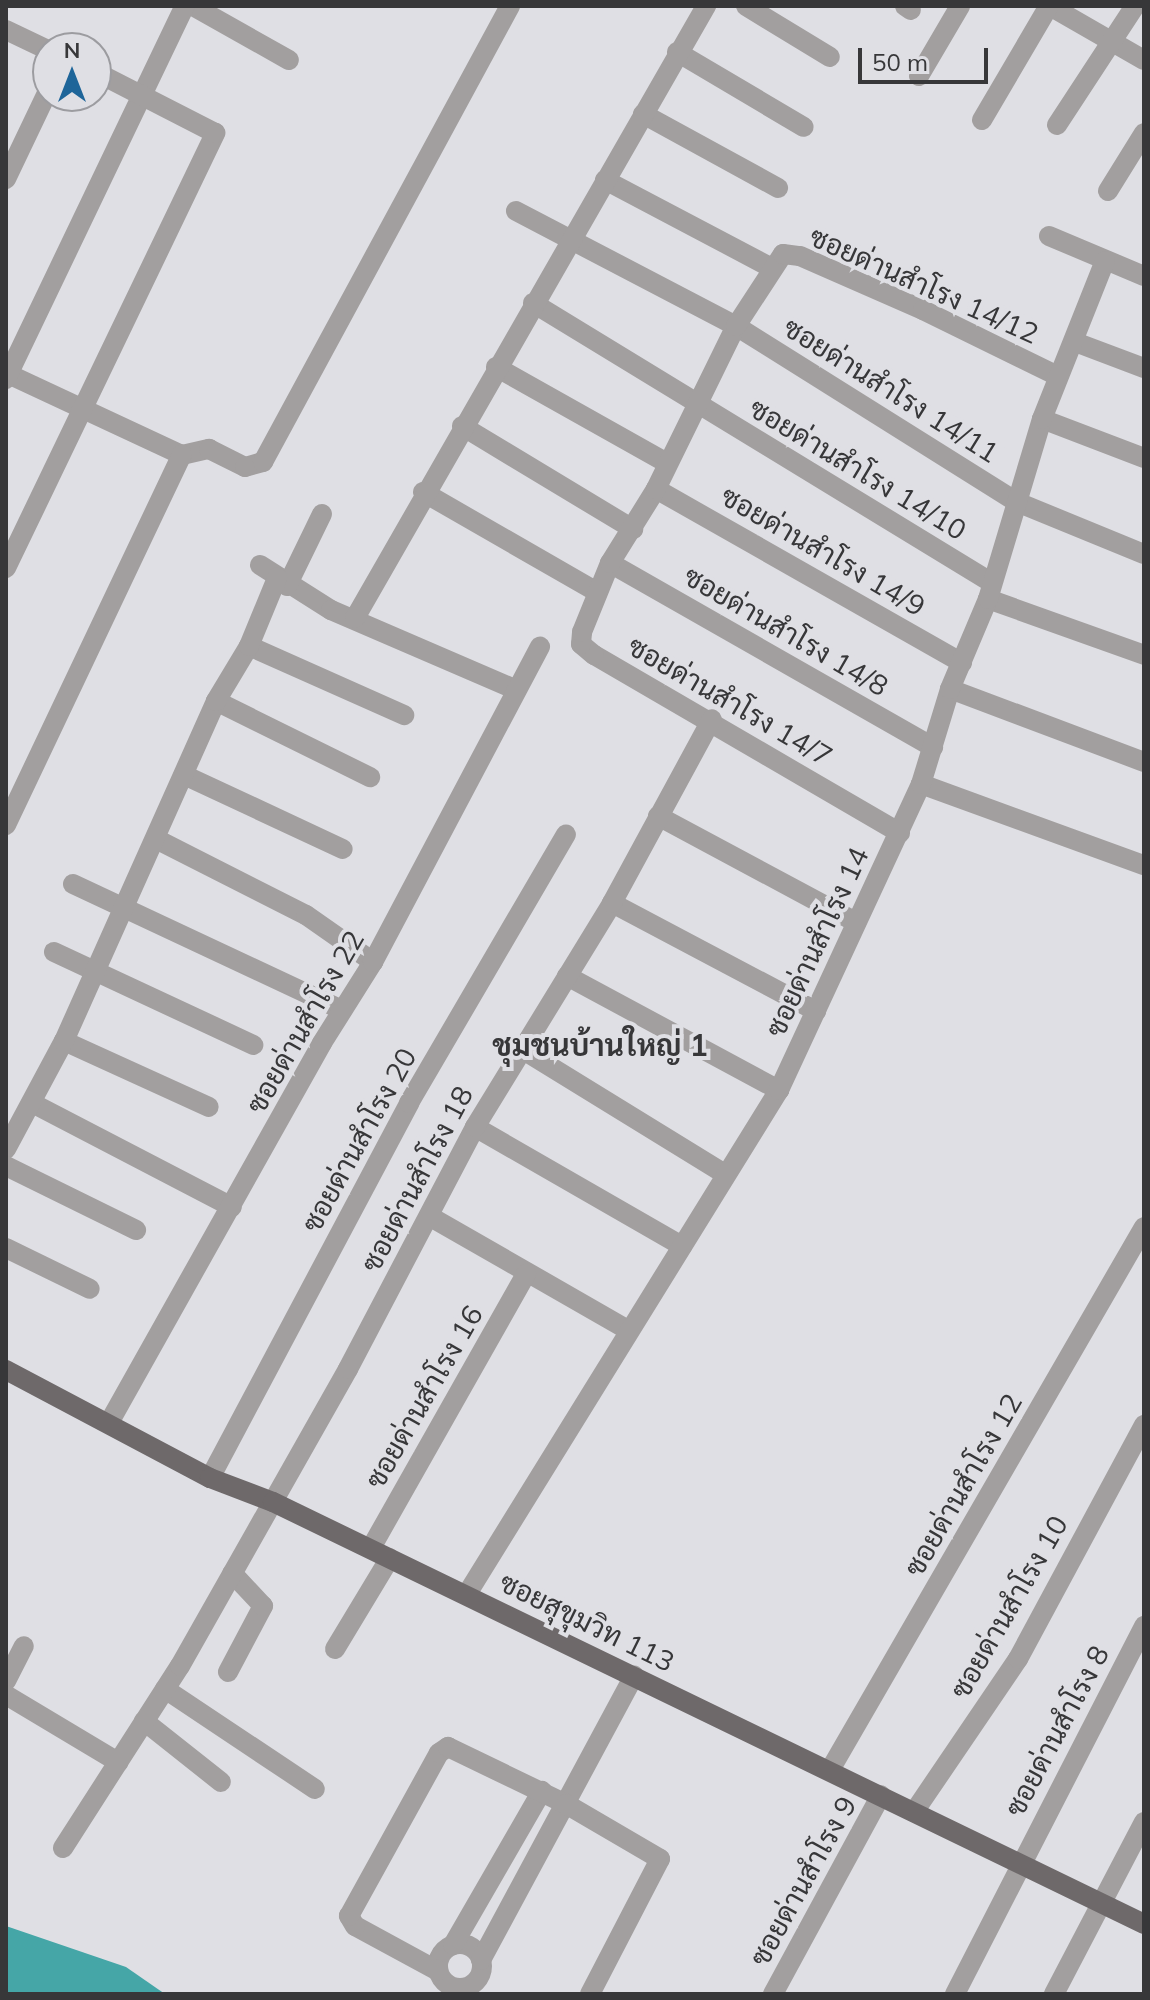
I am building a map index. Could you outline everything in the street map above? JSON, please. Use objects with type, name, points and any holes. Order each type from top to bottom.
[{"type":"main road","name":"ซอยสุขุมวิท 113","points":[[6,1370],[110,1421],[210,1478],[273,1502],[371,1548],[1144,1924]]},
{"type":"street","points":[[185,6],[7,376],[182,455],[209,449],[255,468],[270,454],[510,6]]},
{"type":"street","points":[[193,6],[289,60]]},
{"type":"street","points":[[355,618],[423,492],[706,6]]},
{"type":"street","points":[[746,6],[830,57]]},
{"type":"street","points":[[919,76],[960,6]]},
{"type":"street","points":[[982,120],[1050,6],[1144,60]]},
{"type":"street","points":[[1057,125],[1115,43],[1135,6]]},
{"type":"street","points":[[6,30],[32,42]]},
{"type":"street","points":[[677,52],[804,127]]},
{"type":"street","points":[[6,568],[215,133],[144,93],[112,79]]},
{"type":"street","points":[[6,179],[38,112]]},
{"type":"street","points":[[643,114],[778,188]]},
{"type":"street","points":[[1108,191],[1144,133]]},
{"type":"street","points":[[423,492],[597,592],[610,563],[656,489],[736,326],[772,268],[605,180]]},
{"type":"street","name":"ซอยด่านสำโรง 14/11","points":[[516,211],[736,326],[1017,502],[1144,554]]},
{"type":"street","points":[[1049,236],[1144,276]]},
{"type":"street","name":"ซอยด่านสำโรง 14/12","points":[[772,268],[783,254],[800,256],[1058,376]]},
{"type":"street","name":"ซอยด่านสำโรง 14","points":[[467,1594],[779,1090],[921,784],[950,689],[988,590],[1042,419],[1105,261]]},
{"type":"street","name":"ซอยด่านสำโรง 14/10","points":[[533,303],[988,590],[1144,655]]},
{"type":"street","points":[[1075,342],[1144,368]]},
{"type":"street","points":[[496,367],[667,463]]},
{"type":"street","points":[[1042,419],[1144,458]]},
{"type":"street","points":[[462,426],[633,529]]},
{"type":"street","points":[[6,825],[182,455]]},
{"type":"street","name":"ซอยด่านสำโรง 14/9","points":[[656,489],[962,663]]},
{"type":"street","points":[[6,1149],[34,1104],[64,1041],[216,701],[249,646],[275,576],[322,514]]},
{"type":"street","name":"ซอยด่านสำโรง 14/8","points":[[610,563],[933,747]]},
{"type":"street","points":[[275,576],[355,618],[514,689]]},
{"type":"street","name":"ซอยด่านสำโรง 14/7","points":[[597,592],[581,644],[900,833]]},
{"type":"street","points":[[249,646],[404,715]]},
{"type":"street","name":"ซอยด่านสำโรง 22","points":[[110,1421],[342,1010],[373,962],[514,689],[540,646]]},
{"type":"street","points":[[950,689],[1144,762]]},
{"type":"street","points":[[216,701],[370,777]]},
{"type":"street","name":"ซอยด่านสำโรง 18","points":[[63,1848],[165,1689],[273,1502],[475,1127],[520,1048],[612,903],[712,719]]},
{"type":"street","points":[[184,775],[343,849]]},
{"type":"street","points":[[921,784],[1144,865]]},
{"type":"street","points":[[658,816],[856,922]]},
{"type":"street","name":"ซอยด่านสำโรง 20","points":[[210,1478],[409,1103],[566,834]]},
{"type":"street","points":[[156,839],[306,915],[373,962]]},
{"type":"street","points":[[73,884],[342,1010]]},
{"type":"street","points":[[612,903],[816,1011]]},
{"type":"street","points":[[54,952],[253,1045]]},
{"type":"street","points":[[567,976],[779,1090]]},
{"type":"street","points":[[64,1041],[209,1107]]},
{"type":"street","points":[[520,1048],[725,1174]]},
{"type":"street","points":[[34,1104],[232,1207]]},
{"type":"street","points":[[475,1127],[682,1246]]},
{"type":"street","points":[[6,1166],[136,1230]]},
{"type":"street","points":[[429,1216],[628,1330]]},
{"type":"street","name":"ซอยด่านสำโรง 12","points":[[830,1770],[1144,1227]]},
{"type":"street","points":[[6,1248],[90,1289]]},
{"type":"street","name":"ซอยด่านสำโรง 16","points":[[371,1548],[526,1274]]},
{"type":"street","name":"ซอยด่านสำโรง 10","points":[[914,1812],[1018,1659],[1144,1425]]},
{"type":"street","points":[[335,1649],[390,1558]]},
{"type":"street","points":[[228,1672],[263,1606],[232,1573]]},
{"type":"street","name":"ซอยด่านสำโรง 8","points":[[955,1994],[1020,1862],[1144,1626]]},
{"type":"street","points":[[6,1681],[24,1646]]},
{"type":"street","points":[[590,1994],[660,1859],[566,1804],[542,1791],[448,1747],[439,1753],[360,1889],[349,1916],[355,1926],[438,1971],[446,1983],[468,1991],[478,1978],[481,1960],[566,1804],[634,1676]]},
{"type":"street","points":[[165,1689],[315,1789]]},
{"type":"street","points":[[6,1695],[118,1762]]},
{"type":"street","points":[[144,1721],[221,1782]]},
{"type":"street","points":[[438,1971],[439,1957],[453,1945],[542,1791]]},
{"type":"street","name":"ซอยด่านสำโรง 9","points":[[773,1994],[881,1795]]},
{"type":"street","points":[[1054,1994],[1144,1822]]},
{"type":"street","points":[[453,1945],[469,1946],[481,1960]]},
{"type":"water","points":[[6,1926],[126,1967],[165,1994],[6,1994]]},
{"type":"district","name":"ชุมชนบ้านใหญ่ 1","points":[[600,1045]]}]
